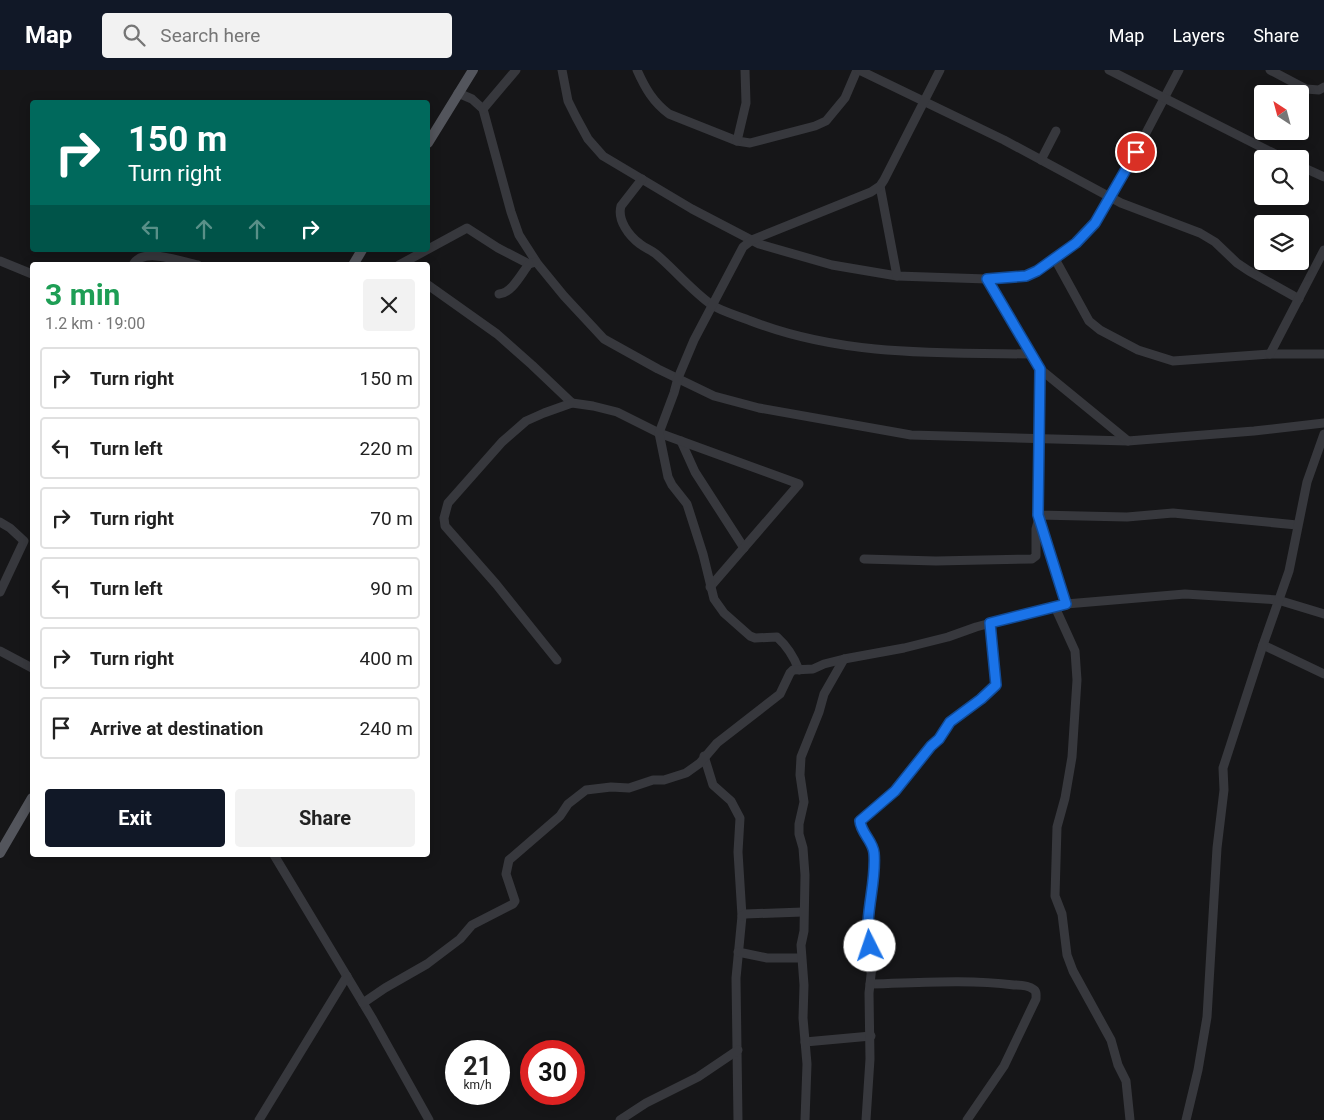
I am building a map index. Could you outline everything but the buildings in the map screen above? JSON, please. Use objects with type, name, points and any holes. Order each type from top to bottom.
[{"type":"main road","points":[[430,140],[472,70]]},
{"type":"main road","points":[[0,853],[30,801]]},
{"type":"street","points":[[483,109],[516,70]]},
{"type":"street","points":[[562,70],[568,101],[588,139],[603,156],[692,209],[766,247],[832,265],[897,276],[987,279],[1026,276],[1055,259],[1076,243],[1095,223],[1136,152],[1178,70]]},
{"type":"street","points":[[637,70],[651,98],[669,114],[737,141],[750,143],[815,126],[826,121],[845,98],[858,70],[1004,140],[1146,214],[1200,233],[1215,242],[1237,263],[1299,299]]},
{"type":"street","points":[[737,141],[746,103],[745,70]]},
{"type":"street","points":[[799,670],[796,661],[784,643],[777,637],[755,638],[743,632],[718,606],[710,587],[703,554],[687,504],[668,477],[659,433],[678,378],[694,340],[744,247],[752,240],[871,192],[880,186],[940,70]]},
{"type":"street","points":[[1109,70],[1267,150]]},
{"type":"street","points":[[1270,70],[1306,89],[1319,90],[1324,87]]},
{"type":"street","points":[[458,93],[472,99],[483,109],[510,212],[532,263],[604,339],[706,393],[759,408],[911,435],[1128,441],[1324,423]]},
{"type":"street","points":[[1041,160],[1056,131]]},
{"type":"street","points":[[1309,170],[1324,177]]},
{"type":"street","points":[[642,180],[621,206],[620,215],[625,228],[635,240],[654,253],[713,306],[772,329],[861,349],[898,352],[1030,354]]},
{"type":"street","points":[[880,186],[897,276]]},
{"type":"street","points":[[430,249],[467,228],[498,248],[532,263]]},
{"type":"street","points":[[1270,354],[1324,250]]},
{"type":"street","points":[[408,262],[425,252]]},
{"type":"street","points":[[135,262],[138,259],[152,256],[169,257],[187,262]]},
{"type":"street","points":[[1055,259],[1089,321],[1100,330],[1138,350],[1173,361],[1270,354],[1324,354]]},
{"type":"street","points":[[0,261],[30,273]]},
{"type":"street","points":[[499,294],[504,294],[512,287],[532,263]]},
{"type":"street","points":[[987,279],[1040,369],[1128,441]]},
{"type":"street","points":[[430,286],[497,334],[572,403]]},
{"type":"street","points":[[864,559],[936,561],[1032,559],[1036,556],[1036,529],[1039,517],[1040,369]]},
{"type":"street","points":[[558,660],[496,584],[452,536],[445,526],[444,518],[448,503],[502,442],[526,421],[544,412],[572,403],[617,412],[659,433],[799,484],[710,587]]},
{"type":"street","points":[[1186,1120],[1198,1070],[1207,1017],[1217,848],[1224,790],[1223,768],[1292,560],[1297,525],[1307,482],[1324,434]]},
{"type":"street","points":[[681,441],[695,472],[744,548]]},
{"type":"street","points":[[1039,517],[1127,517],[1172,513],[1297,525]]},
{"type":"street","points":[[1039,517],[1066,604]]},
{"type":"street","points":[[0,522],[21,538],[24,543],[0,592]]},
{"type":"street","points":[[363,1003],[427,964],[460,939],[472,925],[513,904],[515,901],[506,874],[509,860],[557,820],[568,804],[586,790],[612,787],[629,788],[653,780],[664,780],[678,776],[693,769],[717,743],[780,694],[793,670],[813,669],[844,659],[904,648],[948,637],[990,623],[1066,604],[1185,594],[1278,600],[1324,614]]},
{"type":"street","points":[[1055,607],[1074,651],[1077,664],[1072,757],[1065,798],[1057,826],[1055,896],[1062,914],[1067,955],[1073,971],[1111,1040],[1118,1065],[1126,1080],[1130,1120]]},
{"type":"street","points":[[866,1120],[871,1036],[870,984],[873,957],[867,934],[874,852],[860,821],[895,791],[931,746],[939,739],[950,722],[981,699],[996,685],[990,623]]},
{"type":"street","points":[[1263,645],[1324,674]]},
{"type":"street","points":[[0,651],[30,667]]},
{"type":"street","points":[[805,1120],[807,1064],[803,1018],[804,985],[801,945],[804,931],[805,875],[803,848],[799,834],[804,802],[800,775],[801,757],[824,694],[844,659]]},
{"type":"street","points":[[704,756],[713,785],[731,801],[740,818],[738,852],[742,916],[736,978],[738,1120]]},
{"type":"street","points":[[275,857],[363,1003],[429,1120]]},
{"type":"street","points":[[742,916],[745,914],[803,912]]},
{"type":"street","points":[[738,952],[767,958],[801,958]]},
{"type":"street","points":[[258,1120],[347,976]]},
{"type":"street","points":[[870,984],[998,983],[1028,987],[1036,992],[1036,999],[1004,1066],[967,1120]]},
{"type":"street","points":[[805,1042],[871,1036]]},
{"type":"street","points":[[620,1120],[646,1103],[698,1077],[738,1050]]},
{"type":"route","points":[[870,946],[867,934],[874,852],[860,825],[860,821],[895,791],[919,760],[939,739],[950,722],[990,692],[996,685],[990,623],[1066,604],[1038,515],[1040,369],[987,279],[1026,276],[1037,271],[1076,243],[1095,223],[1136,152]]}]
